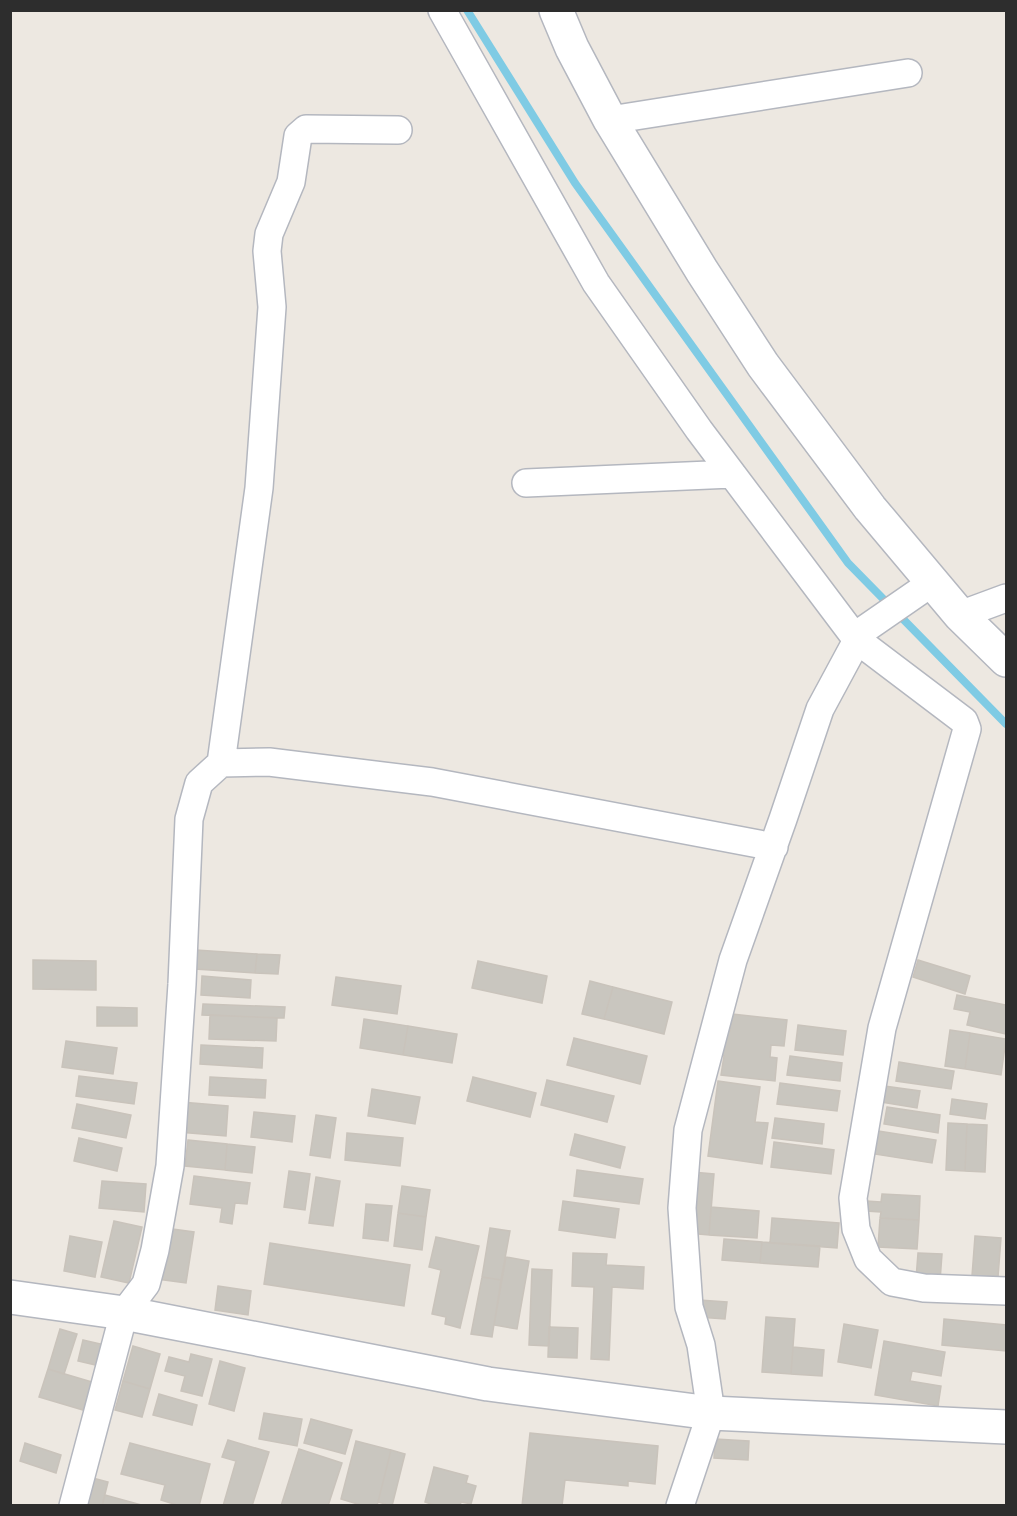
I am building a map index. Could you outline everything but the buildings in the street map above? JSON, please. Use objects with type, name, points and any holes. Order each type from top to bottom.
[{"type":"street","points":[[442,10],[596,283],[732,474],[859,635],[964,721],[967,729],[882,1028],[853,1198],[856,1229],[868,1259],[892,1282],[924,1288],[1006,1291]]},
{"type":"street","points":[[556,10],[572,48],[610,120],[763,366],[870,508],[921,589],[960,615],[1006,660]]},
{"type":"street","points":[[610,120],[908,73]]},
{"type":"street","points":[[221,763],[260,488],[272,307],[267,251],[269,234],[291,182],[298,136],[306,129],[398,130]]},
{"type":"street","points":[[526,483],[732,474]]},
{"type":"street","points":[[680,1506],[711,1413],[701,1345],[689,1307],[682,1208],[688,1130],[733,960],[820,709],[859,635],[921,589]]},
{"type":"street","points":[[960,615],[1006,598]]},
{"type":"street","points":[[73,1506],[124,1313],[147,1284],[170,1166],[182,984],[189,819],[198,783],[221,763],[269,762],[432,782],[774,847]]},
{"type":"street","points":[[10,1297],[124,1313],[488,1384],[711,1413],[1006,1426]]},
{"type":"waterway","points":[[467,10],[575,183],[848,563],[1006,724]]}]
